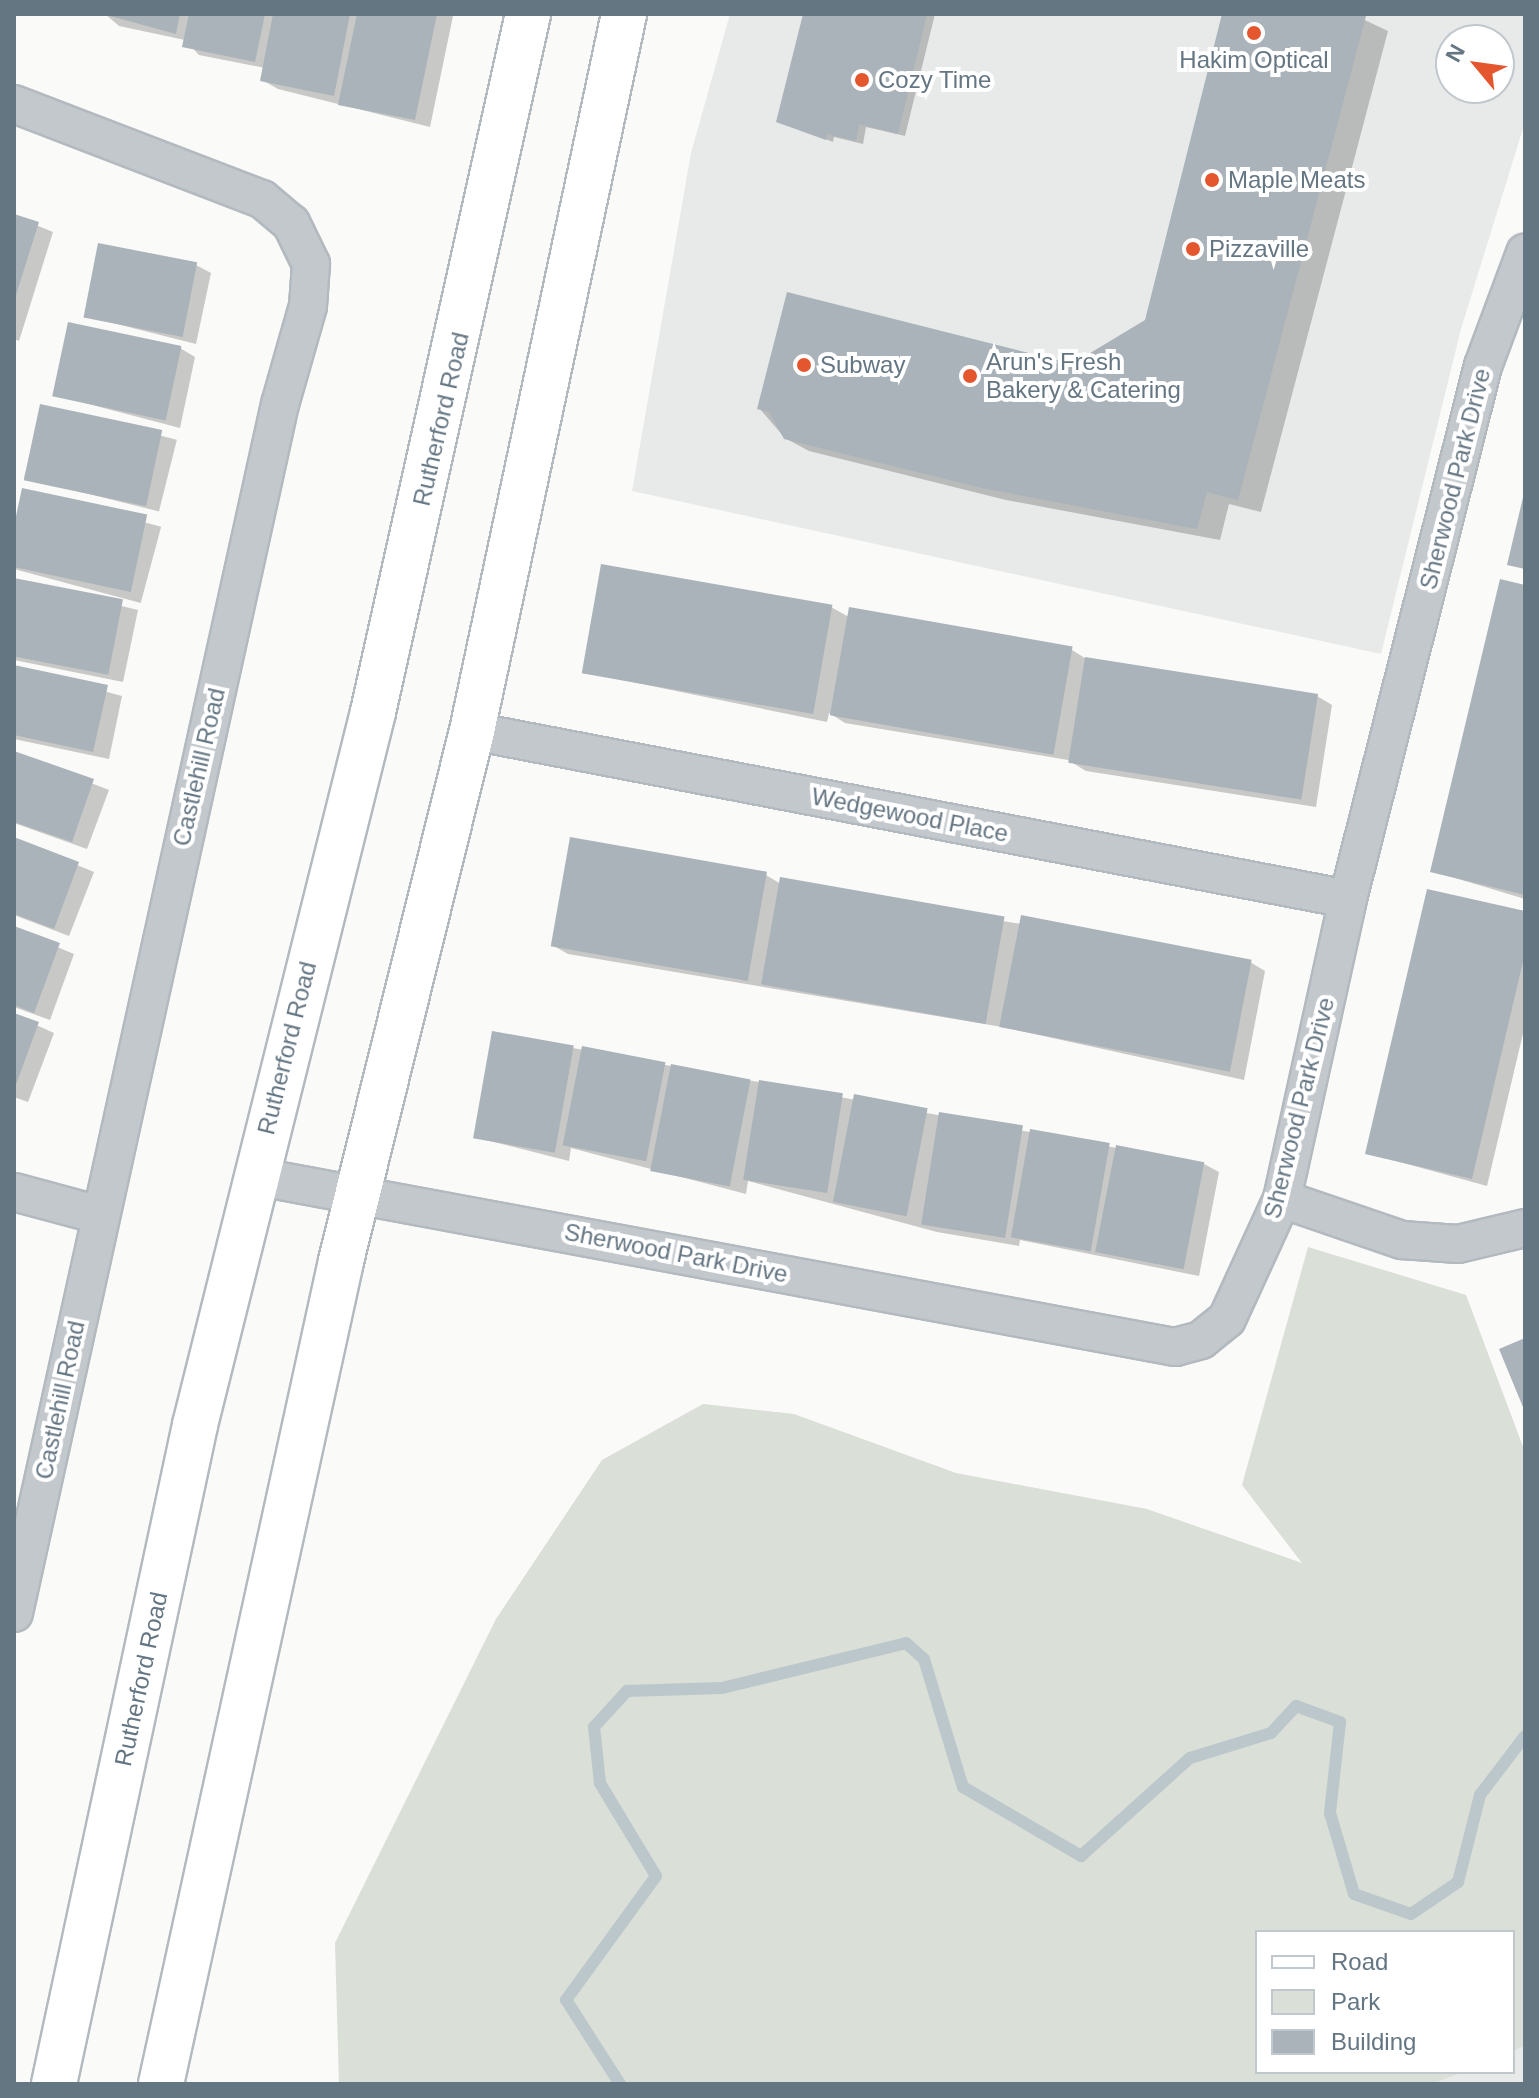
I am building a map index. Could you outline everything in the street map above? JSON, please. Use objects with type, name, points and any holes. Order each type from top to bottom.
[{"type":"main road","name":"Rutherford Road","points":[[54,2084],[254,1176],[384,666],[528,14]]},
{"type":"main road","points":[[161,2084],[357,1199],[472,731],[624,14]]},
{"type":"street","name":"Castlehill Road","points":[[14,104],[262,199],[291,223],[311,264],[308,306],[280,404],[14,1613]]},
{"type":"street","name":"Sherwood Park Drive","points":[[254,1176],[357,1199],[1175,1347],[1201,1340],[1227,1319],[1282,1199],[1348,899],[1483,366],[1525,253]]},
{"type":"street","name":"Wedgewood Place","points":[[472,731],[1348,899]]},
{"type":"street","points":[[14,1192],[100,1215]]},
{"type":"street","points":[[1282,1199],[1402,1240],[1458,1244],[1525,1228]]},
{"type":"shaded area","points":[[730,14],[1525,14],[1525,122],[1461,329],[1381,654],[632,491],[691,153]]},
{"type":"shaded area","points":[[1525,2046],[1525,2084],[1433,2084],[1457,2074],[1515,2074],[1515,2050]]},
{"type":"green space","points":[[1308,1247],[1466,1295],[1525,1452],[1525,2046],[1515,2050],[1515,1930],[1255,1930],[1255,2074],[1457,2074],[1433,2084],[339,2084],[335,1943],[496,1619],[602,1460],[703,1404],[794,1414],[956,1473],[1147,1509],[1302,1563],[1242,1485]]},
{"type":"building","points":[[103,14],[180,14],[176,34]]},
{"type":"building","points":[[189,14],[265,14],[255,62],[182,47]]},
{"type":"building","points":[[273,14],[350,14],[334,96],[260,81]]},
{"type":"building","points":[[357,14],[437,14],[415,120],[338,105]]},
{"type":"building","points":[[803,14],[927,14],[898,134],[859,124],[856,141],[827,134],[826,140],[776,122]]},
{"type":"building","points":[[1222,14],[1366,16],[1238,500],[1207,492],[1197,529],[982,488],[784,439],[769,412],[757,409],[787,292],[1072,364],[1145,320]]},
{"type":"building","points":[[14,214],[39,222],[15,298],[14,298]]},
{"type":"building","points":[[98,243],[197,262],[183,337],[83,318]]},
{"type":"building","points":[[68,322],[181,346],[166,420],[52,396]]},
{"type":"building","points":[[40,404],[162,430],[146,506],[24,480]]},
{"type":"building","points":[[22,488],[147,515],[131,592],[14,567],[14,526]]},
{"type":"building","points":[[1525,493],[1525,569],[1507,565]]},
{"type":"building","points":[[601,564],[832,605],[813,714],[582,673]]},
{"type":"building","points":[[14,578],[123,599],[108,675],[14,656]]},
{"type":"building","points":[[1500,579],[1525,585],[1525,895],[1430,872]]},
{"type":"building","points":[[849,607],[1073,646],[1053,755],[830,715]]},
{"type":"building","points":[[1085,657],[1318,694],[1301,800],[1068,763]]},
{"type":"building","points":[[14,665],[108,685],[93,752],[14,735]]},
{"type":"building","points":[[14,751],[94,779],[72,842],[14,822]]},
{"type":"building","points":[[14,837],[79,862],[54,929],[14,914]]},
{"type":"building","points":[[570,837],[767,872],[748,981],[551,946]]},
{"type":"building","points":[[780,877],[1005,917],[986,1024],[761,984]]},
{"type":"building","points":[[1427,889],[1525,911],[1525,953],[1472,1179],[1365,1154]]},
{"type":"building","points":[[1021,915],[1252,960],[1230,1072],[999,1027]]},
{"type":"building","points":[[14,926],[60,943],[34,1013],[14,1005]]},
{"type":"building","points":[[14,1013],[39,1022],[14,1090]]},
{"type":"building","points":[[492,1031],[574,1045],[555,1153],[473,1138]]},
{"type":"building","points":[[582,1046],[665,1062],[646,1161],[563,1145]]},
{"type":"building","points":[[671,1064],[751,1079],[730,1186],[650,1171]]},
{"type":"building","points":[[759,1080],[843,1093],[827,1193],[743,1180]]},
{"type":"building","points":[[854,1094],[928,1108],[907,1216],[833,1202]]},
{"type":"building","points":[[939,1112],[1023,1125],[1005,1238],[921,1225]]},
{"type":"building","points":[[1030,1129],[1110,1143],[1091,1251],[1011,1237]]},
{"type":"building","points":[[1116,1145],[1204,1162],[1184,1269],[1095,1252]]},
{"type":"building","points":[[1525,1338],[1525,1412],[1499,1349]]},
{"type":"waterway","points":[[620,2084],[566,2000],[656,1876],[600,1783],[594,1727],[627,1691],[722,1688],[906,1643],[924,1659],[963,1787],[1081,1856],[1190,1758],[1271,1733],[1296,1706],[1340,1722],[1330,1813],[1354,1894],[1411,1914],[1458,1882],[1480,1795],[1525,1736]]},
{"type":"place","name":"Hakim Optical","points":[[1254,33]]},
{"type":"place","name":"Cozy Time","points":[[862,80]]},
{"type":"place","name":"Maple Meats","points":[[1212,180]]},
{"type":"place","name":"Pizzaville","points":[[1193,249]]},
{"type":"place","name":"Subway","points":[[804,365]]},
{"type":"place","name":"Arun's Fresh Bakery & Catering","points":[[970,376]]}]
